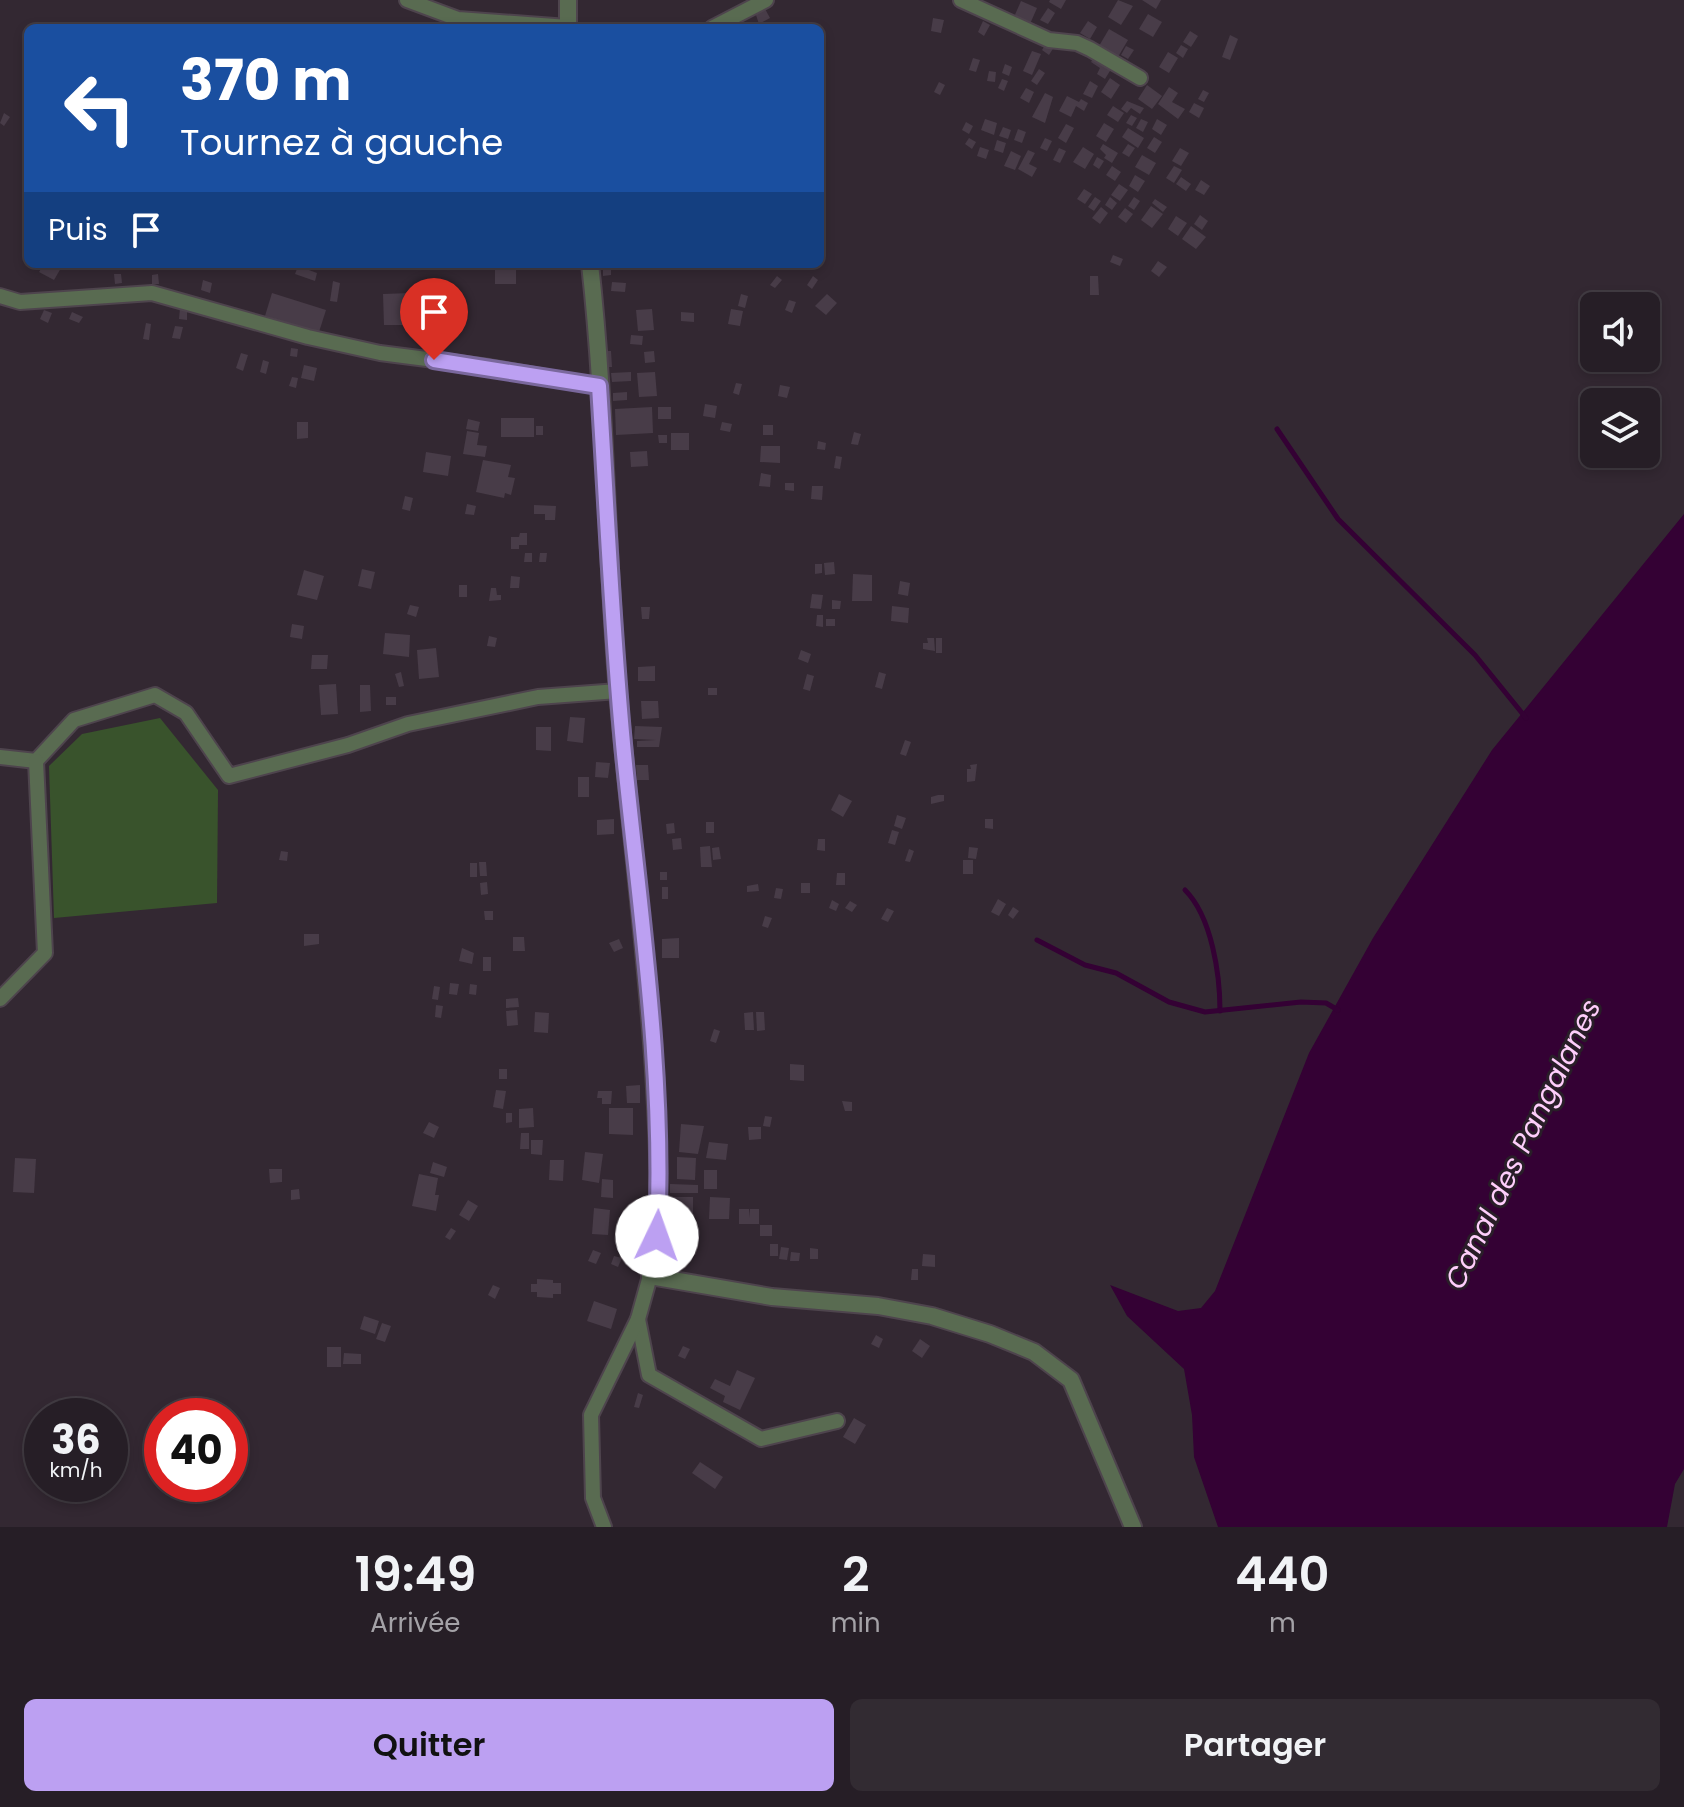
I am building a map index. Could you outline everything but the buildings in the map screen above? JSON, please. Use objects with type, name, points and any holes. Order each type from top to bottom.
[{"type":"street","points":[[407,0],[458,19],[527,24]]},
{"type":"street","points":[[568,0],[568,24]]},
{"type":"street","points":[[720,24],[766,0]]},
{"type":"street","points":[[961,0],[1040,37],[1090,49],[1140,78]]},
{"type":"street","points":[[590,268],[598,335],[618,691],[650,1002],[659,1164],[657,1236],[650,1276],[638,1319],[591,1415],[593,1498],[604,1527]]},
{"type":"street","points":[[0,296],[20,302],[152,293],[308,337],[380,353],[599,386]]},
{"type":"street","points":[[0,999],[45,953],[36,761],[74,720],[155,695],[186,713],[229,776],[348,745],[408,724],[538,697],[618,691]]},
{"type":"street","points":[[0,757],[36,761]]},
{"type":"street","points":[[650,1276],[772,1297],[878,1306],[932,1316],[1034,1352],[1071,1380],[1133,1527]]},
{"type":"street","points":[[638,1319],[649,1375],[761,1439],[837,1421]]},
{"type":"green space","points":[[160,718],[218,790],[217,903],[54,918],[49,766],[82,734]]},
{"type":"water","name":"Canal des Pangalanes","points":[[1684,514],[1684,1469],[1675,1484],[1667,1527],[1218,1527],[1194,1457],[1192,1415],[1184,1369],[1127,1316],[1110,1285],[1178,1311],[1201,1308],[1215,1291],[1309,1053],[1373,938],[1492,750]]},
{"type":"waterway","points":[[1277,429],[1338,519],[1475,655],[1526,718]]},
{"type":"waterway","points":[[1185,890],[1202,915],[1213,947],[1220,1011]]},
{"type":"waterway","points":[[1037,940],[1085,965],[1116,973],[1169,1002],[1205,1012],[1301,1002],[1326,1003],[1338,1010]]},
{"type":"route","points":[[434,360],[599,386],[618,691],[650,1002],[660,1179],[657,1236]]}]
